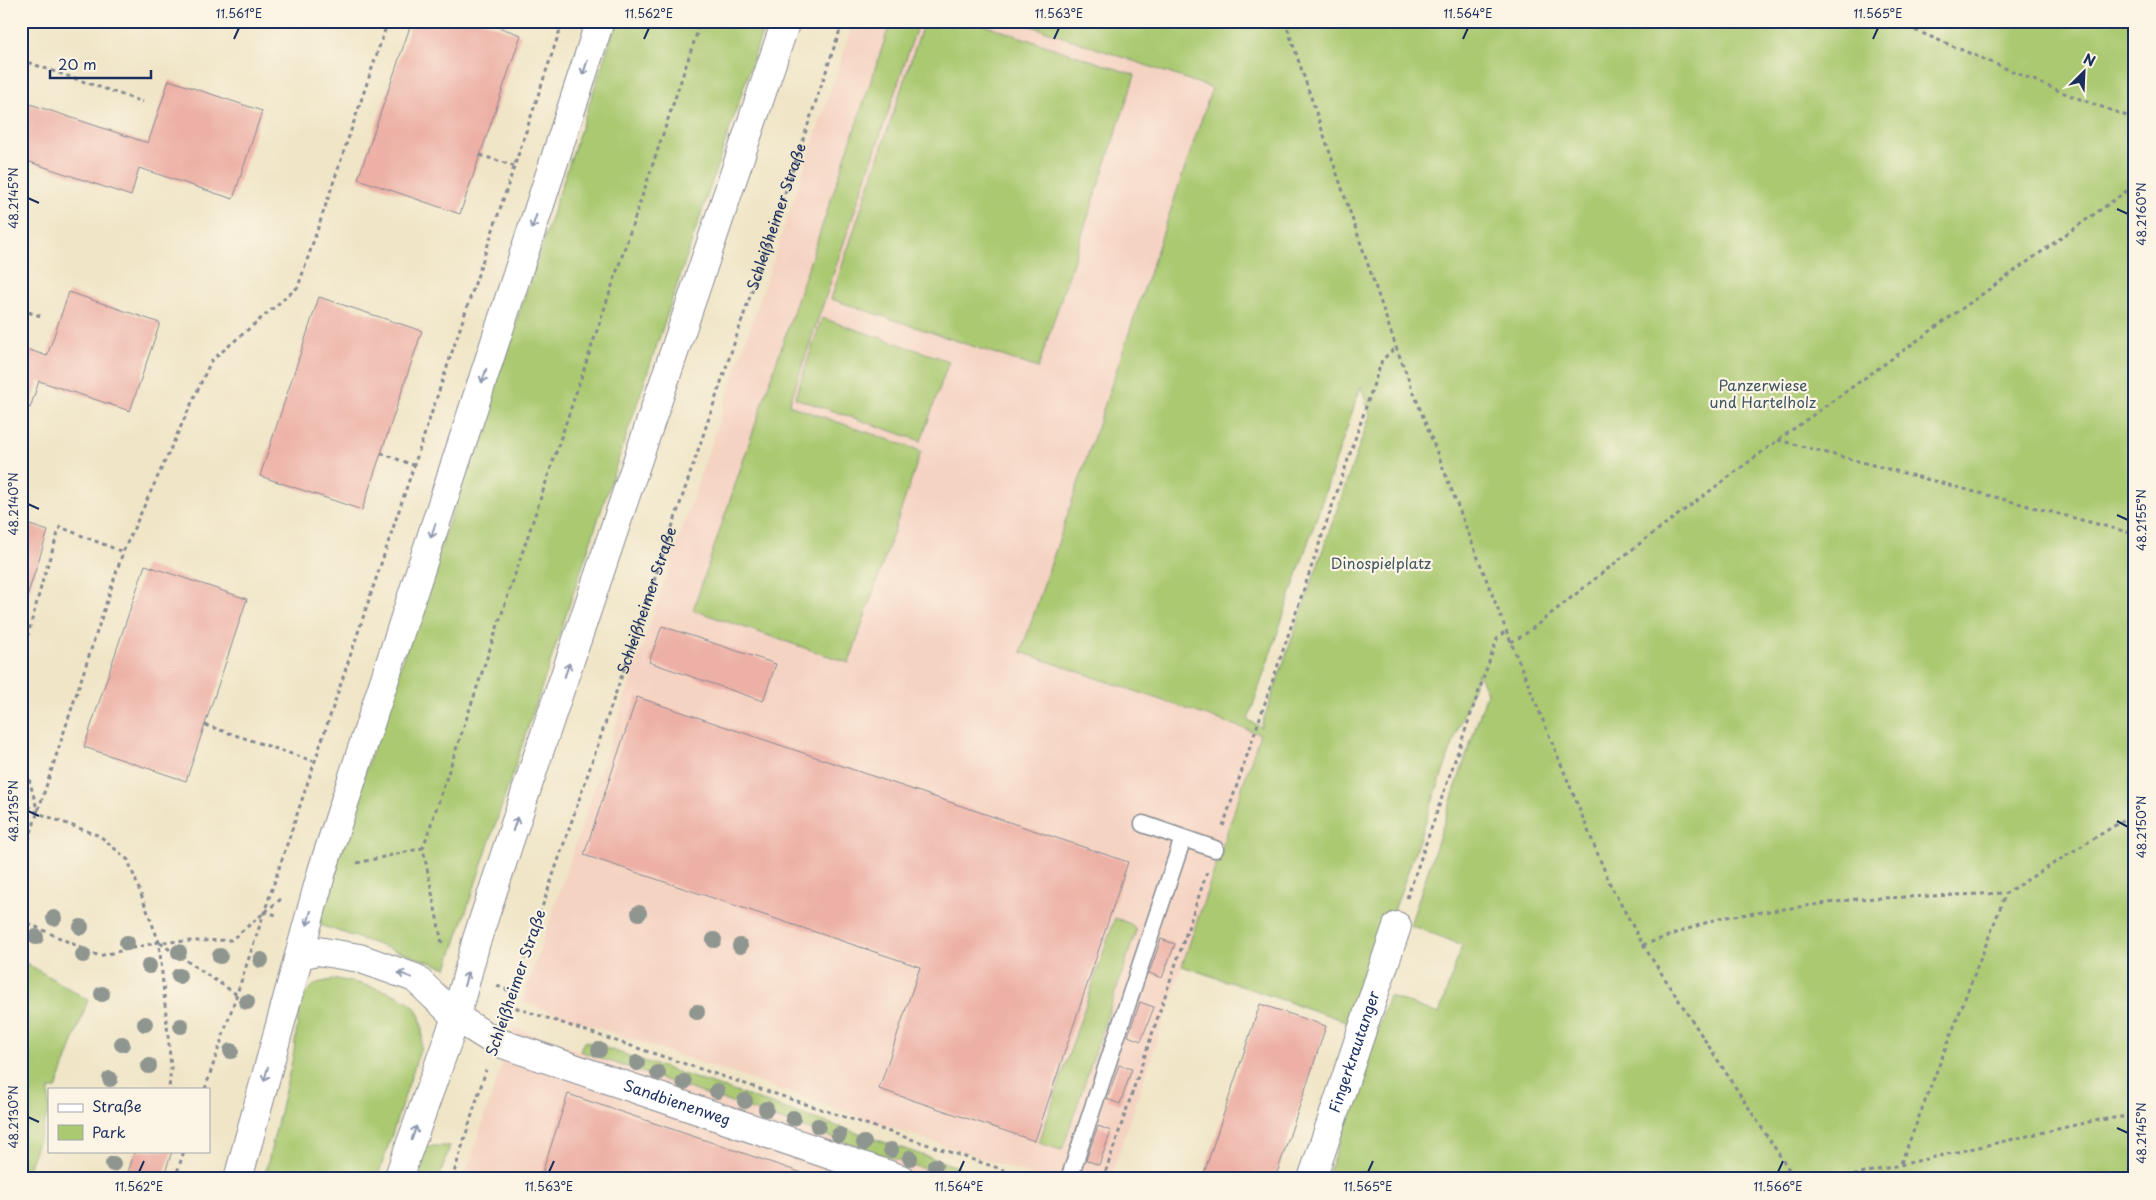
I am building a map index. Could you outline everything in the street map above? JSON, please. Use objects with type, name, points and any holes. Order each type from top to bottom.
[{"type":"street","points":[[238,1179],[322,871],[600,21]]},
{"type":"street","points":[[398,1179],[456,1016],[476,942],[535,762],[786,21]]},
{"type":"street","name":"Fingerkrautanger","points":[[1312,1179],[1401,916]]},
{"type":"street","name":"Sandbienenweg","points":[[299,955],[318,951],[359,958],[415,978],[456,1016],[494,1041],[901,1179]]},
{"type":"lane","points":[[1143,824],[1215,849]]},
{"type":"lane","points":[[1069,1179],[1183,838]]},
{"type":"path","points":[[21,863],[122,552],[211,361],[298,288],[388,21]]},
{"type":"path","points":[[204,1088],[563,21]]},
{"type":"path","points":[[443,949],[423,848],[701,21]]},
{"type":"path","name":"Schleißheimer Straße","points":[[452,1179],[494,1041],[508,1005],[843,21]]},
{"type":"path","points":[[1285,21],[1396,347],[1506,630],[1610,884],[1643,945],[1795,1179]]},
{"type":"path","points":[[1893,21],[2069,95],[2135,118]]},
{"type":"path","points":[[21,60],[144,102]]},
{"type":"path","points":[[480,155],[514,166]]},
{"type":"path","points":[[1512,642],[1524,635],[1643,541],[1778,440],[2135,185]]},
{"type":"path","points":[[21,310],[40,316]]},
{"type":"path","points":[[1256,729],[1382,360],[1396,347]]},
{"type":"path","points":[[1778,440],[2135,534]]},
{"type":"path","points":[[381,453],[413,465]]},
{"type":"path","points":[[21,660],[44,576],[60,527],[122,552]]},
{"type":"path","points":[[1401,916],[1497,639],[1506,630]]},
{"type":"path","points":[[205,725],[313,761]]},
{"type":"path","points":[[21,748],[38,814]]},
{"type":"path","points":[[21,802],[38,814],[100,836],[128,860],[159,942],[171,1067],[169,1088]]},
{"type":"path","points":[[1643,945],[1719,918],[1857,899],[2006,893],[2135,813]]},
{"type":"path","points":[[21,920],[99,956],[159,942],[231,940],[264,912],[322,871],[423,848]]},
{"type":"path","points":[[1901,1163],[2006,893]]},
{"type":"path","points":[[159,942],[236,994]]},
{"type":"path","points":[[1103,1179],[1176,963]]},
{"type":"path","points":[[508,1005],[1031,1179]]},
{"type":"path","points":[[1838,1179],[1901,1163],[2093,1121],[2135,1115]]},
{"type":"path","points":[[174,1179],[184,1152]]},
{"type":"path","points":[[1787,1179],[1791,1171]]},
{"type":"shaded area","points":[[854,21],[1017,21],[1212,88],[1021,652],[1261,734],[1110,1179],[1043,1179],[522,1002]]},
{"type":"shaded area","points":[[514,1027],[580,1051],[953,1179],[464,1179]]},
{"type":"green space","points":[[617,21],[766,21],[447,968],[317,924],[362,781]]},
{"type":"green space","points":[[891,21],[919,21],[789,405],[921,451],[849,663],[693,610]]},
{"type":"green space","points":[[924,21],[972,21],[1135,75],[1038,368],[831,299]]},
{"type":"green space","name":"Panzerwiese und Hartelholz","points":[[1017,21],[2135,21],[2135,1179],[1349,1179],[1329,1172],[1389,996],[1439,1014],[1462,945],[1410,925],[1487,693],[1478,673],[1354,1024],[1182,966],[1260,734],[1021,652],[1212,88]],"holes":[[[1361,386],[1370,415],[1261,727],[1248,720]]]},
{"type":"green space","points":[[822,318],[949,361],[921,441],[795,398]]},
{"type":"green space","points":[[1115,918],[1131,924],[1136,931],[1062,1150],[1039,1143]]},
{"type":"green space","points":[[21,960],[88,1000],[56,1088],[48,1088],[48,1114],[26,1175],[21,1174]]},
{"type":"green space","points":[[337,979],[380,989],[401,998],[416,1009],[421,1023],[421,1047],[377,1179],[264,1179],[293,1057],[300,1006],[307,992],[317,983]]},
{"type":"green space","points":[[585,1041],[993,1179],[953,1179],[580,1051]]},
{"type":"green space","points":[[422,1146],[450,1146],[439,1179],[413,1179]]},
{"type":"building","points":[[412,21],[481,21],[521,35],[460,214],[358,179]]},
{"type":"building","points":[[169,80],[262,111],[233,199],[139,168],[131,196],[21,159],[21,101],[148,143]]},
{"type":"building","points":[[69,292],[160,323],[130,411],[39,381],[30,408],[21,405],[21,347],[47,356]]},
{"type":"building","points":[[319,297],[422,331],[362,510],[260,476]]},
{"type":"building","points":[[21,522],[48,531],[22,612],[21,612]]},
{"type":"building","points":[[145,565],[247,599],[186,781],[84,747]]},
{"type":"building","points":[[662,626],[776,664],[763,701],[649,662]]},
{"type":"building","points":[[637,697],[1128,862],[1035,1141],[879,1089],[920,967],[584,855]]},
{"type":"building","points":[[1161,939],[1175,944],[1162,978],[1149,973]]},
{"type":"building","points":[[1140,1002],[1154,1007],[1141,1041],[1128,1036]]},
{"type":"building","points":[[1260,1004],[1326,1026],[1311,1072],[1275,1179],[1202,1179]]},
{"type":"building","points":[[1119,1065],[1132,1069],[1120,1104],[1107,1099]]},
{"type":"building","points":[[568,1094],[817,1178],[817,1179],[540,1179]]},
{"type":"building","points":[[1098,1126],[1111,1131],[1099,1165],[1086,1160]]},
{"type":"building","points":[[135,1152],[172,1152],[163,1179],[126,1179]]},
{"type":"park label","name":"Dinospielplatz","points":[[1381,564]]}]
